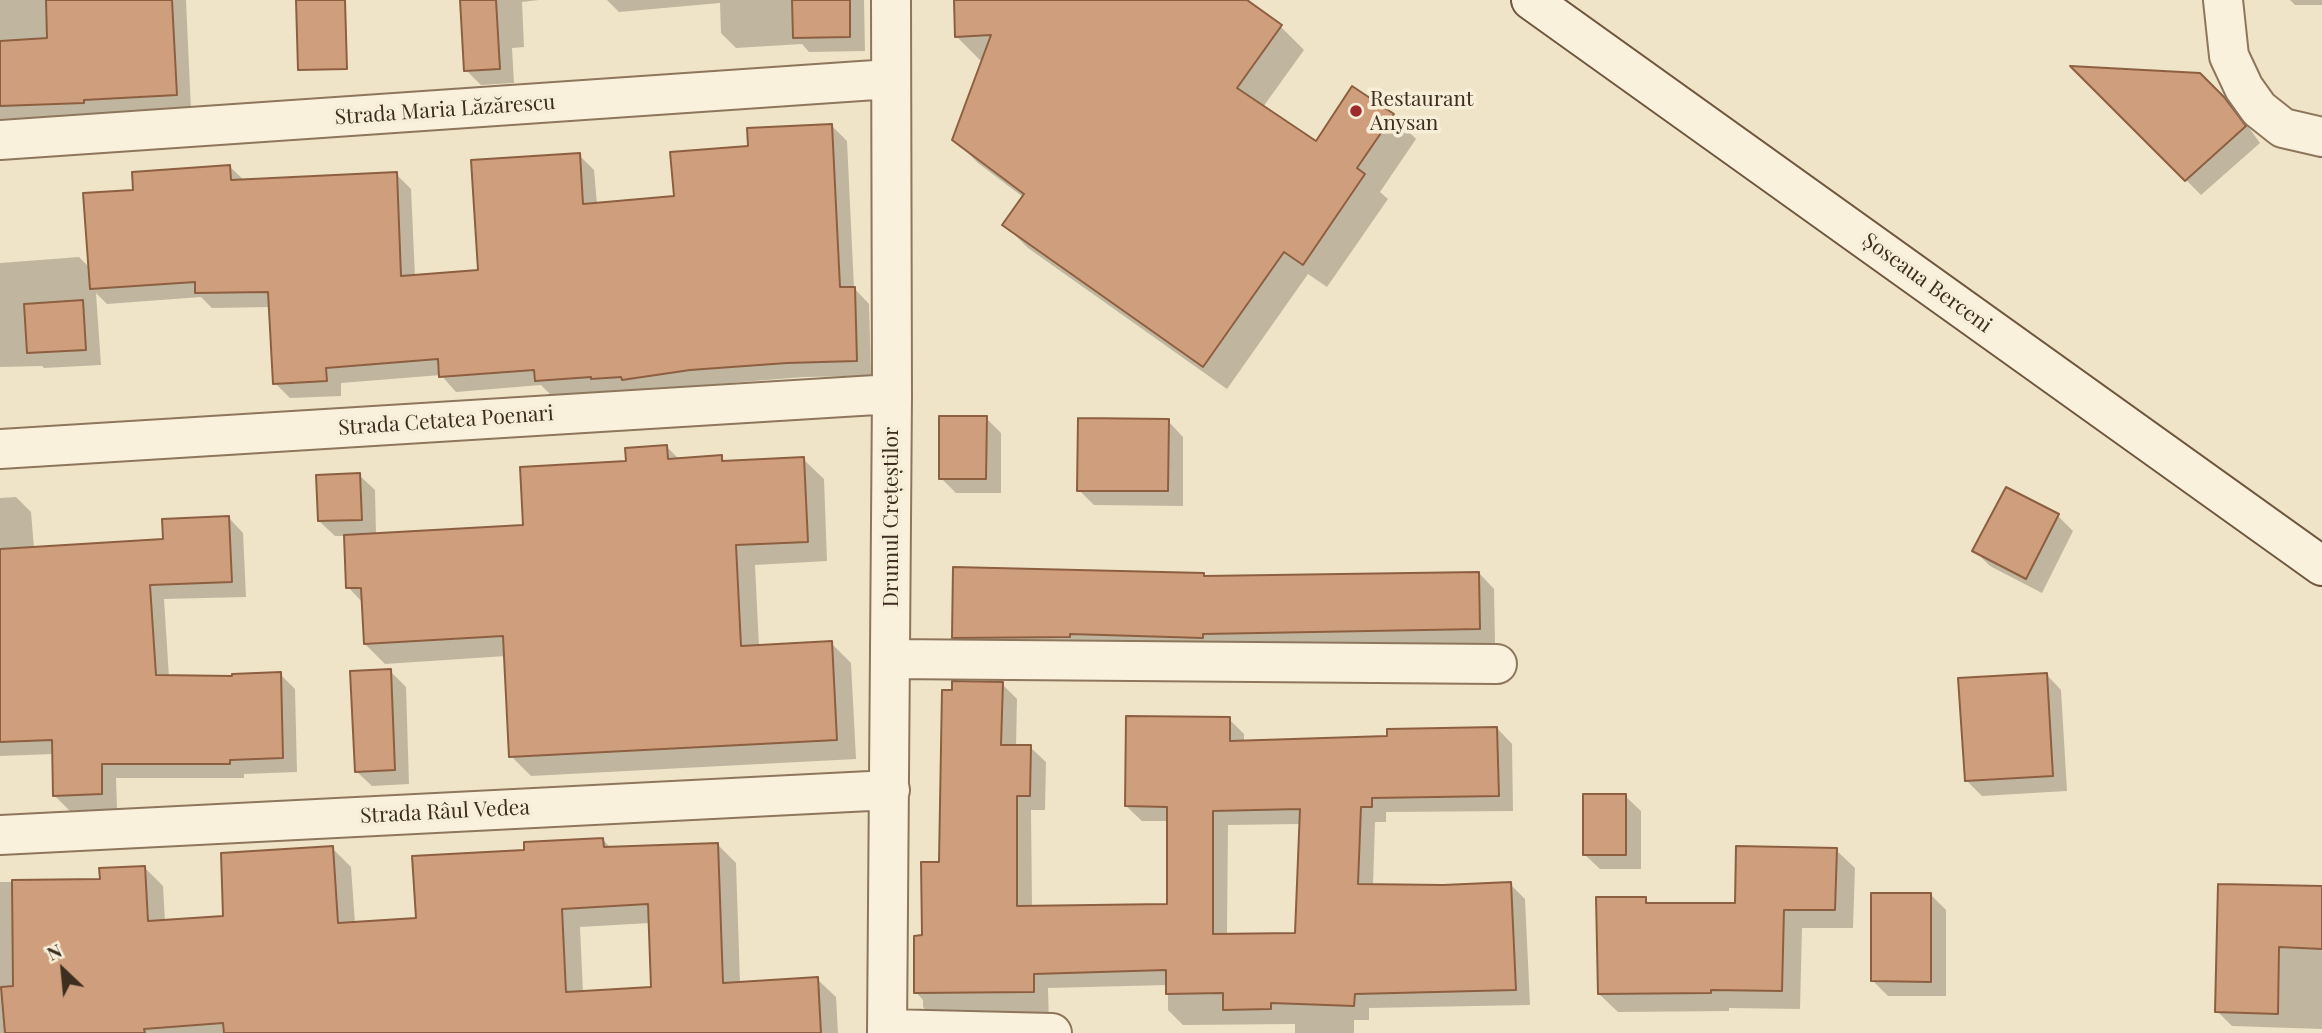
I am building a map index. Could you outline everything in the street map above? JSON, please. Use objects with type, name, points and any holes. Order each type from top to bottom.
[{"type":"street","name":"Drumul Crețeștilor","points":[[887,1031],[892,394],[891,0]]},
{"type":"street","points":[[2223,0],[2229,56],[2259,109],[2283,128],[2322,137]]},
{"type":"street","name":"Șoseaua Berceni","points":[[1550,5],[2322,566]]},
{"type":"street","name":"Strada Maria Lăzărescu","points":[[0,140],[890,79]]},
{"type":"street","name":"Strada Cetatea Poenari","points":[[0,449],[892,394]]},
{"type":"street","points":[[890,659],[1497,664]]},
{"type":"street","name":"Strada Râul Vedea","points":[[0,835],[890,790]]},
{"type":"street","points":[[887,1031],[1052,1033]]},
{"type":"building","points":[[46,0],[172,0],[177,95],[84,100],[84,103],[0,106],[0,41],[47,38]]},
{"type":"building","points":[[296,0],[345,0],[347,69],[298,70]]},
{"type":"building","points":[[460,0],[496,0],[500,69],[464,71]]},
{"type":"building","points":[[792,0],[850,0],[850,37],[793,38]]},
{"type":"building","points":[[954,0],[1247,0],[1282,25],[1237,88],[1316,141],[1352,86],[1394,114],[1357,168],[1365,174],[1303,265],[1284,252],[1203,367],[1002,225],[1024,194],[952,140],[991,35],[955,37]]},
{"type":"building","points":[[2070,66],[2200,73],[2224,97],[2246,126],[2185,181]]},
{"type":"building","points":[[832,124],[840,287],[855,287],[857,361],[690,370],[622,380],[621,377],[591,377],[535,381],[534,370],[439,377],[438,359],[326,368],[327,381],[273,384],[268,292],[195,293],[195,282],[90,289],[83,193],[133,190],[132,172],[230,165],[231,180],[397,172],[401,276],[478,270],[471,160],[580,153],[583,204],[674,196],[670,152],[748,146],[747,128]]},
{"type":"building","points":[[83,300],[86,350],[27,353],[24,304]]},
{"type":"building","points":[[939,416],[987,416],[986,479],[939,479]]},
{"type":"building","points":[[1078,418],[1169,419],[1168,491],[1077,491]]},
{"type":"building","points":[[667,445],[668,459],[722,455],[722,461],[804,457],[808,542],[736,545],[741,646],[832,641],[837,740],[509,757],[503,636],[364,644],[361,588],[346,588],[344,535],[523,525],[520,467],[626,461],[625,448]]},
{"type":"building","points":[[360,473],[362,520],[318,521],[316,475]]},
{"type":"building","points":[[2006,487],[2059,514],[2026,579],[1972,551]]},
{"type":"building","points":[[229,516],[232,582],[150,585],[156,675],[232,676],[281,672],[283,758],[230,760],[230,764],[102,764],[102,794],[53,796],[52,740],[0,742],[0,549],[163,539],[162,519]]},
{"type":"building","points":[[953,567],[1204,573],[1204,576],[1479,572],[1480,629],[1203,634],[1203,638],[1070,634],[1070,637],[952,638]]},
{"type":"building","points":[[391,669],[395,770],[355,772],[350,671]]},
{"type":"building","points":[[2047,673],[2053,776],[1965,781],[1958,678]]},
{"type":"building","points":[[952,681],[1003,682],[1001,745],[1031,745],[1030,796],[1017,796],[1017,906],[1167,904],[1167,807],[1125,806],[1126,716],[1230,717],[1230,741],[1387,736],[1387,729],[1497,727],[1499,796],[1372,798],[1372,807],[1361,807],[1358,884],[1443,885],[1511,882],[1516,990],[1355,994],[1354,1006],[1271,1003],[1271,1009],[1223,1010],[1223,993],[1166,994],[1166,970],[1034,974],[1034,992],[914,993],[914,936],[922,935],[921,862],[939,862],[942,690],[952,690]],"holes":[[[1300,809],[1295,933],[1213,934],[1213,811]]]},
{"type":"building","points":[[1583,794],[1626,794],[1626,855],[1583,855]]},
{"type":"building","points":[[603,838],[604,847],[718,843],[723,983],[818,977],[821,1033],[224,1033],[223,1023],[144,1029],[145,1033],[5,1033],[1,987],[13,986],[12,880],[100,879],[99,868],[145,866],[148,921],[223,916],[221,853],[333,846],[338,923],[416,918],[412,856],[524,850],[524,842]],"holes":[[[648,904],[651,987],[566,992],[562,909]]]},
{"type":"building","points":[[1736,846],[1837,848],[1835,910],[1784,910],[1782,991],[1711,990],[1711,993],[1598,994],[1596,897],[1646,897],[1646,903],[1735,903]]},
{"type":"building","points":[[2218,884],[2322,886],[2322,949],[2279,947],[2278,1014],[2215,1012]]},
{"type":"building","points":[[1871,893],[1931,893],[1931,982],[1871,981]]},
{"type":"place","name":"Restaurant Anysan","points":[[1356,111]]}]
